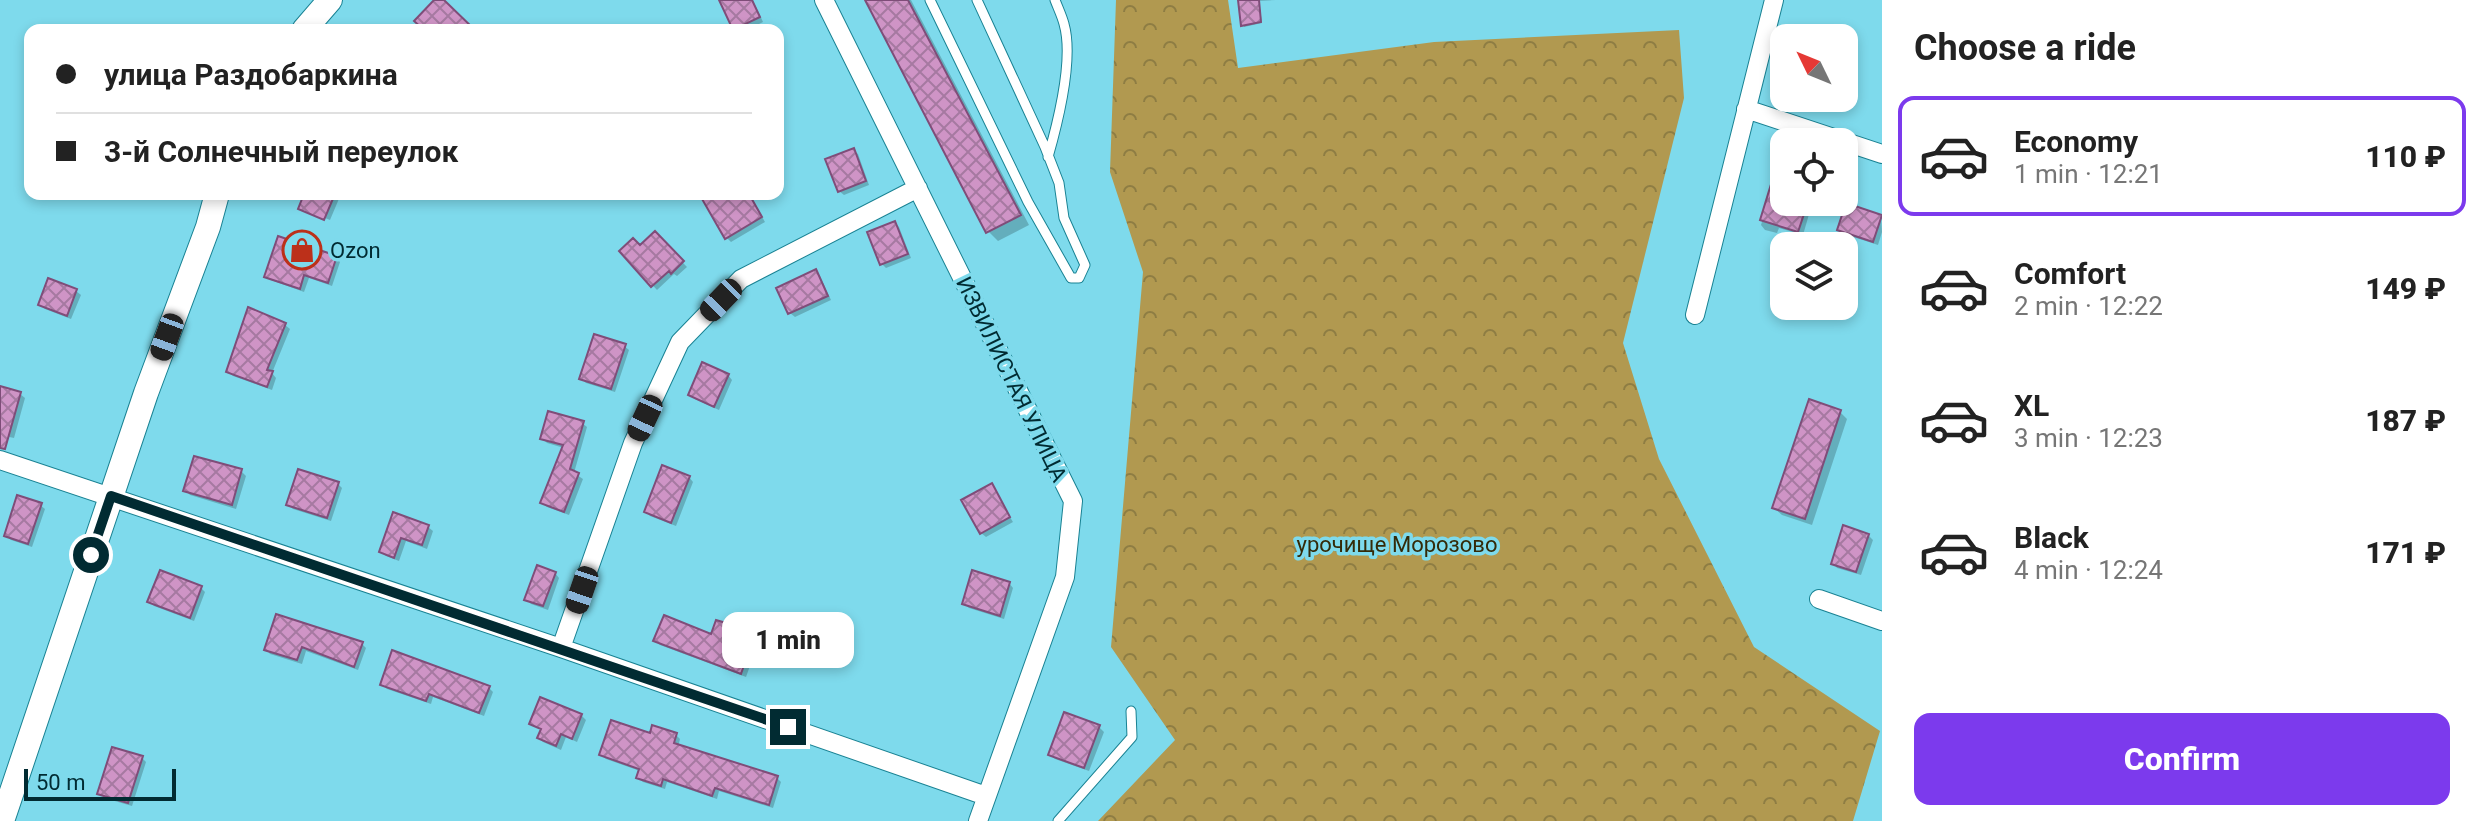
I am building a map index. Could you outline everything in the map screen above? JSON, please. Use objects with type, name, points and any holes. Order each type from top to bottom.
[{"type":"street","points":[[309,24],[330,0]]},
{"type":"street","name":"ИЗВИЛИСТАЯ УЛИЦА","points":[[824,0],[1073,501],[1065,577],[978,821]]},
{"type":"street","points":[[1695,315],[1774,0]]},
{"type":"street","points":[[1746,109],[1882,154]]},
{"type":"street","points":[[561,648],[633,443],[680,342],[741,279],[918,188]]},
{"type":"street","points":[[2,821],[111,496],[215,200]]},
{"type":"street","points":[[0,460],[561,648],[986,796]]},
{"type":"street","points":[[1819,599],[1882,621]]},
{"type":"lane","points":[[930,0],[1028,202],[1071,278],[1079,278],[1085,265],[1064,218],[1059,183],[977,0]]},
{"type":"lane","points":[[1048,157],[1059,119],[1066,70],[1065,27],[1055,0]]},
{"type":"lane","points":[[1058,821],[1132,737],[1131,711]]},
{"type":"green space","name":"урочище Морозово","points":[[1116,0],[1228,0],[1238,68],[1434,42],[1679,30],[1684,98],[1623,343],[1659,459],[1754,647],[1880,731],[1853,821],[1098,821],[1175,740],[1111,647],[1143,272],[1110,172]]},
{"type":"building","points":[[434,0],[444,0],[469,24],[417,24],[414,21]]},
{"type":"building","points":[[719,0],[752,0],[760,17],[745,24],[730,24]]},
{"type":"building","points":[[865,0],[908,0],[1021,215],[986,233]]},
{"type":"building","points":[[1238,0],[1259,0],[1261,22],[1241,26]]},
{"type":"building","points":[[854,148],[866,181],[838,192],[825,159]]},
{"type":"building","points":[[1770,188],[1770,216],[1803,216],[1798,232],[1760,220]]},
{"type":"building","points":[[302,200],[332,200],[324,220],[298,209]]},
{"type":"building","points":[[703,200],[752,200],[762,217],[725,239]]},
{"type":"building","points":[[1858,207],[1882,215],[1873,242],[1858,237],[1858,232],[1837,230],[1842,216],[1858,216]]},
{"type":"building","points":[[895,221],[908,254],[880,265],[867,232]]},
{"type":"building","points":[[655,231],[684,261],[651,287],[619,251],[633,238],[640,245]]},
{"type":"building","points":[[278,236],[337,256],[328,283],[304,275],[300,289],[264,277]]},
{"type":"building","points":[[816,269],[828,296],[788,314],[776,288]]},
{"type":"building","points":[[48,278],[77,289],[67,316],[38,305]]},
{"type":"building","points":[[248,307],[286,323],[267,370],[273,371],[267,387],[226,372]]},
{"type":"building","points":[[594,334],[626,344],[611,389],[579,379]]},
{"type":"building","points":[[702,362],[729,374],[714,407],[688,395]]},
{"type":"building","points":[[0,386],[21,392],[5,449],[0,448]]},
{"type":"building","points":[[1809,399],[1841,410],[1805,519],[1772,508]]},
{"type":"building","points":[[548,411],[584,421],[570,469],[579,473],[564,512],[540,503],[563,445],[540,439]]},
{"type":"building","points":[[194,456],[242,469],[232,505],[183,491]]},
{"type":"building","points":[[662,465],[690,476],[671,523],[644,512]]},
{"type":"building","points":[[298,469],[339,482],[327,518],[286,505]]},
{"type":"building","points":[[992,483],[1010,517],[980,534],[961,500]]},
{"type":"building","points":[[17,495],[42,503],[28,544],[4,536]]},
{"type":"building","points":[[393,512],[429,525],[422,545],[401,538],[394,558],[379,552]]},
{"type":"building","points":[[1843,525],[1869,534],[1856,572],[1831,564]]},
{"type":"building","points":[[537,565],[556,572],[543,606],[524,600]]},
{"type":"building","points":[[160,570],[202,586],[190,618],[147,602]]},
{"type":"building","points":[[972,570],[1010,582],[1000,616],[962,604]]},
{"type":"building","points":[[276,614],[363,642],[354,667],[302,647],[297,660],[264,650]]},
{"type":"building","points":[[664,615],[711,634],[716,620],[733,625],[730,635],[752,642],[741,674],[653,641]]},
{"type":"building","points":[[392,650],[490,686],[479,713],[429,694],[426,701],[380,685]]},
{"type":"building","points":[[540,697],[582,714],[572,739],[561,734],[556,746],[537,738],[541,729],[529,724]]},
{"type":"building","points":[[1064,712],[1100,725],[1084,768],[1048,755]]},
{"type":"building","points":[[611,720],[650,733],[652,725],[677,733],[674,743],[778,776],[769,805],[715,788],[712,796],[663,779],[661,786],[636,778],[639,769],[599,755]]},
{"type":"building","points":[[112,747],[143,756],[128,803],[97,794]]},
{"type":"place","name":"Ozon","points":[[302,250]]},
{"type":"route","points":[[91,555],[111,496],[788,727]]}]
